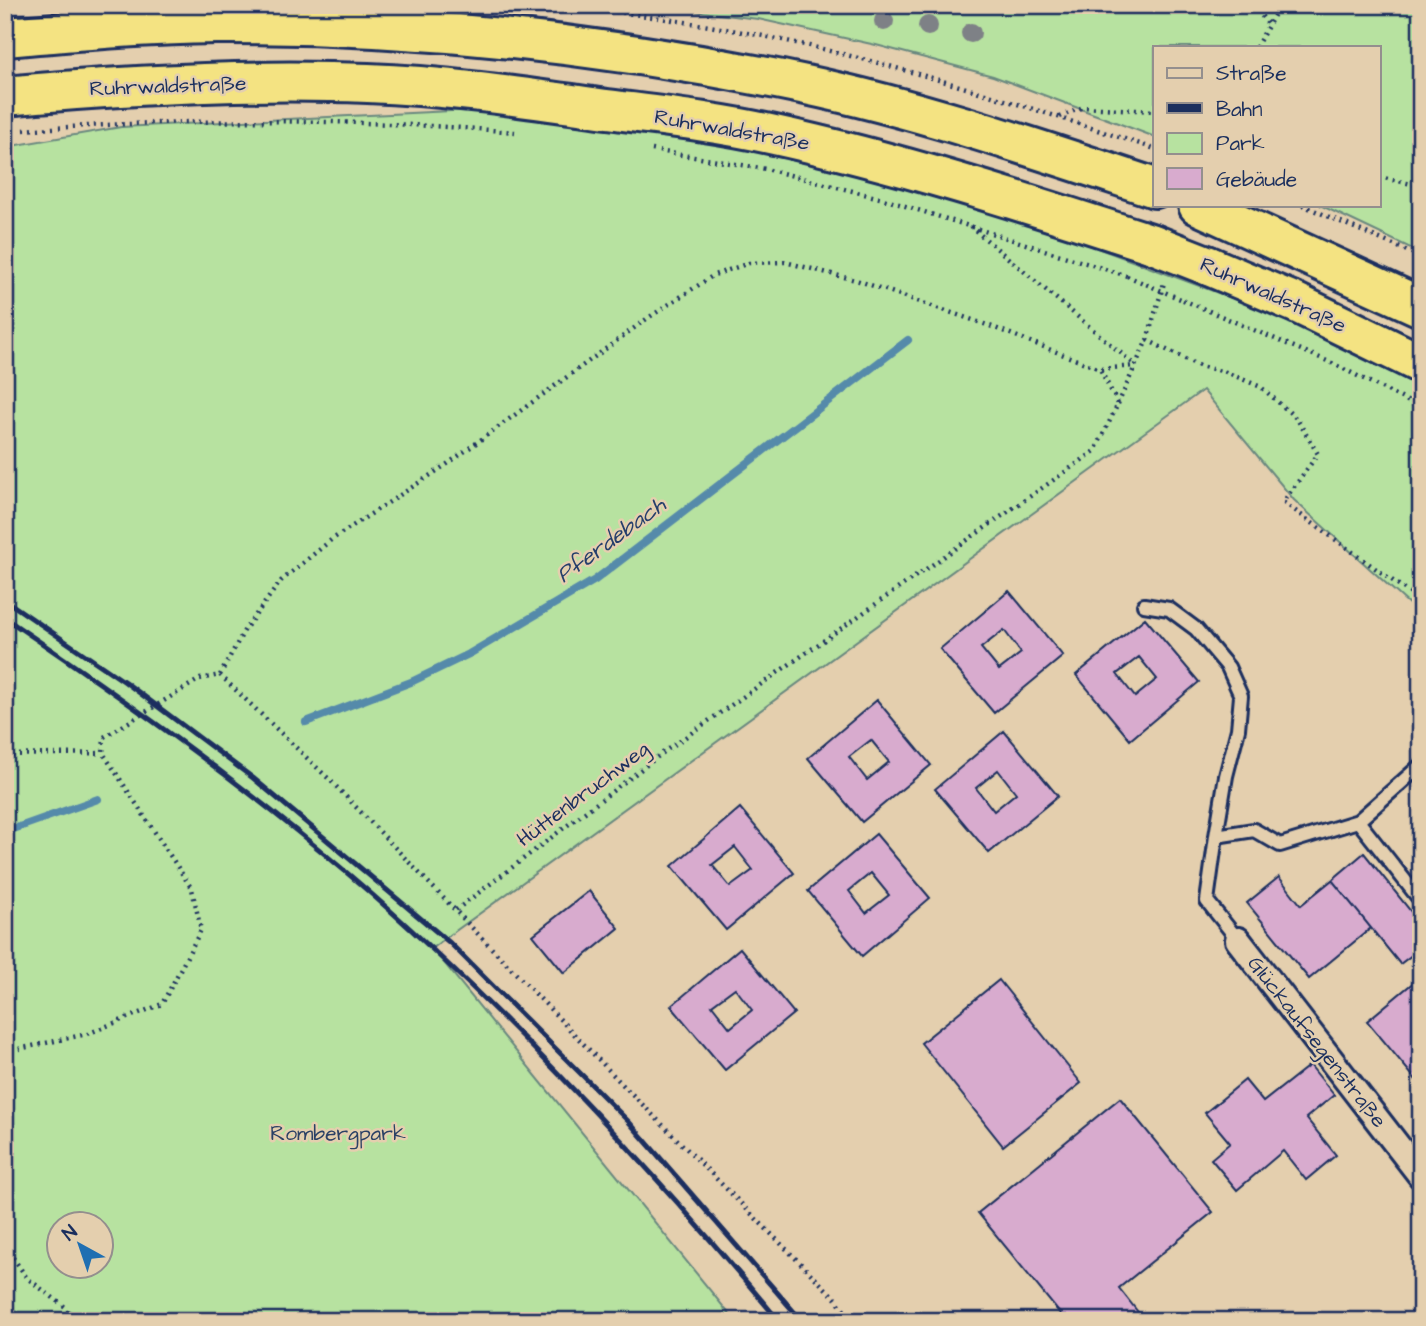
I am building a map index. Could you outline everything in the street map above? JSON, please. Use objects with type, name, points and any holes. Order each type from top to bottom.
[{"type":"highway","points":[[5,37],[216,24],[342,27],[528,40],[698,65],[808,86],[954,124],[1153,187]]},
{"type":"highway","name":"Ruhrwaldstraße","points":[[10,113],[92,88],[303,82],[369,83],[496,93],[768,133],[1001,195],[1159,261],[1209,266],[1296,303],[1421,364]]},
{"type":"highway","points":[[1213,211],[1421,307]]},
{"type":"street","name":"Glückaufsegenstraße","points":[[1238,940],[1421,1176]]},
{"type":"lane","points":[[1144,605],[1169,610],[1196,629],[1228,667],[1241,696],[1238,729],[1216,835],[1207,901],[1238,940]]},
{"type":"lane","points":[[1216,835],[1254,830],[1280,845],[1358,821],[1421,765]]},
{"type":"lane","points":[[1358,821],[1421,901]]},
{"type":"path","points":[[1253,5],[1268,24]]},
{"type":"path","points":[[1257,46],[1280,5]]},
{"type":"path","points":[[1060,117],[1083,107],[1153,111]]},
{"type":"path","points":[[10,113],[122,123],[304,119],[519,132]]},
{"type":"path","points":[[650,150],[766,169],[880,198],[1127,276],[1332,363],[1421,408]]},
{"type":"path","points":[[1380,177],[1421,186]]},
{"type":"path","points":[[1304,206],[1421,257]]},
{"type":"path","points":[[968,225],[1135,366]]},
{"type":"path","name":"Hüttenbruchweg","points":[[456,911],[664,751],[1095,451],[1147,340],[1159,261]]},
{"type":"path","points":[[220,675],[245,629],[281,582],[331,540],[446,465],[649,318],[714,275],[749,263],[785,262],[859,281],[990,326],[1100,369],[1135,366]]},
{"type":"path","points":[[1147,340],[1199,366],[1226,372],[1261,387],[1297,419],[1318,454],[1283,502],[1421,601]]},
{"type":"path","points":[[1100,369],[1118,404]]},
{"type":"path","points":[[5,1052],[87,1034],[162,1004],[201,930],[192,889],[103,753],[104,737],[200,679],[220,675]]},
{"type":"path","points":[[220,675],[330,780],[835,1298],[852,1321]]},
{"type":"path","points":[[5,755],[103,753]]},
{"type":"path","points":[[5,1245],[27,1278],[68,1309],[69,1321]]},
{"type":"green space","points":[[645,5],[1421,5],[1421,253],[1322,206],[1380,206],[1380,46],[1153,46],[1153,136],[993,76],[876,45],[758,19]]},
{"type":"green space","name":"Rombergpark","points":[[554,106],[917,181],[1288,319],[1421,387],[1421,615],[1294,500],[1203,390],[432,948],[735,1321],[5,1321],[5,147],[121,127]]},
{"type":"building","points":[[1009,591],[1063,656],[994,713],[940,649]],"holes":[[[1004,630],[1021,653],[999,670],[981,648]]]},
{"type":"building","points":[[1145,618],[1199,682],[1130,740],[1076,675]],"holes":[[[1139,657],[1157,679],[1135,697],[1117,674]]]},
{"type":"building","points":[[877,700],[931,765],[862,822],[808,758]],"holes":[[[871,740],[889,762],[867,780],[849,757]]]},
{"type":"building","points":[[1004,731],[1058,796],[989,853],[935,789]],"holes":[[[998,770],[1016,793],[994,811],[976,788]]]},
{"type":"building","points":[[740,808],[794,873],[726,930],[672,866]],"holes":[[[735,847],[753,870],[730,887],[712,865]]]},
{"type":"building","points":[[876,834],[930,898],[862,956],[808,891]],"holes":[[[871,873],[889,895],[866,913],[849,891]]]},
{"type":"building","points":[[1364,853],[1421,924],[1421,948],[1400,964],[1332,880]]},
{"type":"building","points":[[1279,877],[1301,905],[1332,880],[1371,928],[1309,979],[1247,903]]},
{"type":"building","points":[[589,891],[619,928],[564,973],[533,935]]},
{"type":"building","points":[[740,948],[794,1013],[725,1070],[671,1006]],"holes":[[[735,988],[752,1010],[730,1028],[712,1005]]]},
{"type":"building","points":[[999,980],[1081,1083],[1003,1146],[921,1043]]},
{"type":"building","points":[[1414,982],[1421,990],[1421,1086],[1367,1021]]},
{"type":"building","points":[[1310,1065],[1334,1095],[1306,1118],[1336,1155],[1306,1180],[1283,1151],[1237,1190],[1211,1159],[1230,1143],[1205,1113],[1245,1080],[1263,1102]]},
{"type":"building","points":[[1120,1098],[1213,1212],[1119,1288],[1145,1321],[1066,1321],[978,1213]]},
{"type":"waterway","name":"Pferdebach","points":[[306,722],[411,682],[469,654],[595,580],[908,340]]},
{"type":"waterway","name":"Pferdebach","points":[[5,832],[98,799]]},
{"type":"railway","points":[[5,600],[125,682],[253,778],[450,943],[629,1122],[802,1321]]},
{"type":"railway","points":[[5,618],[171,734],[279,816],[382,903],[568,1083],[697,1224],[779,1321]]}]
